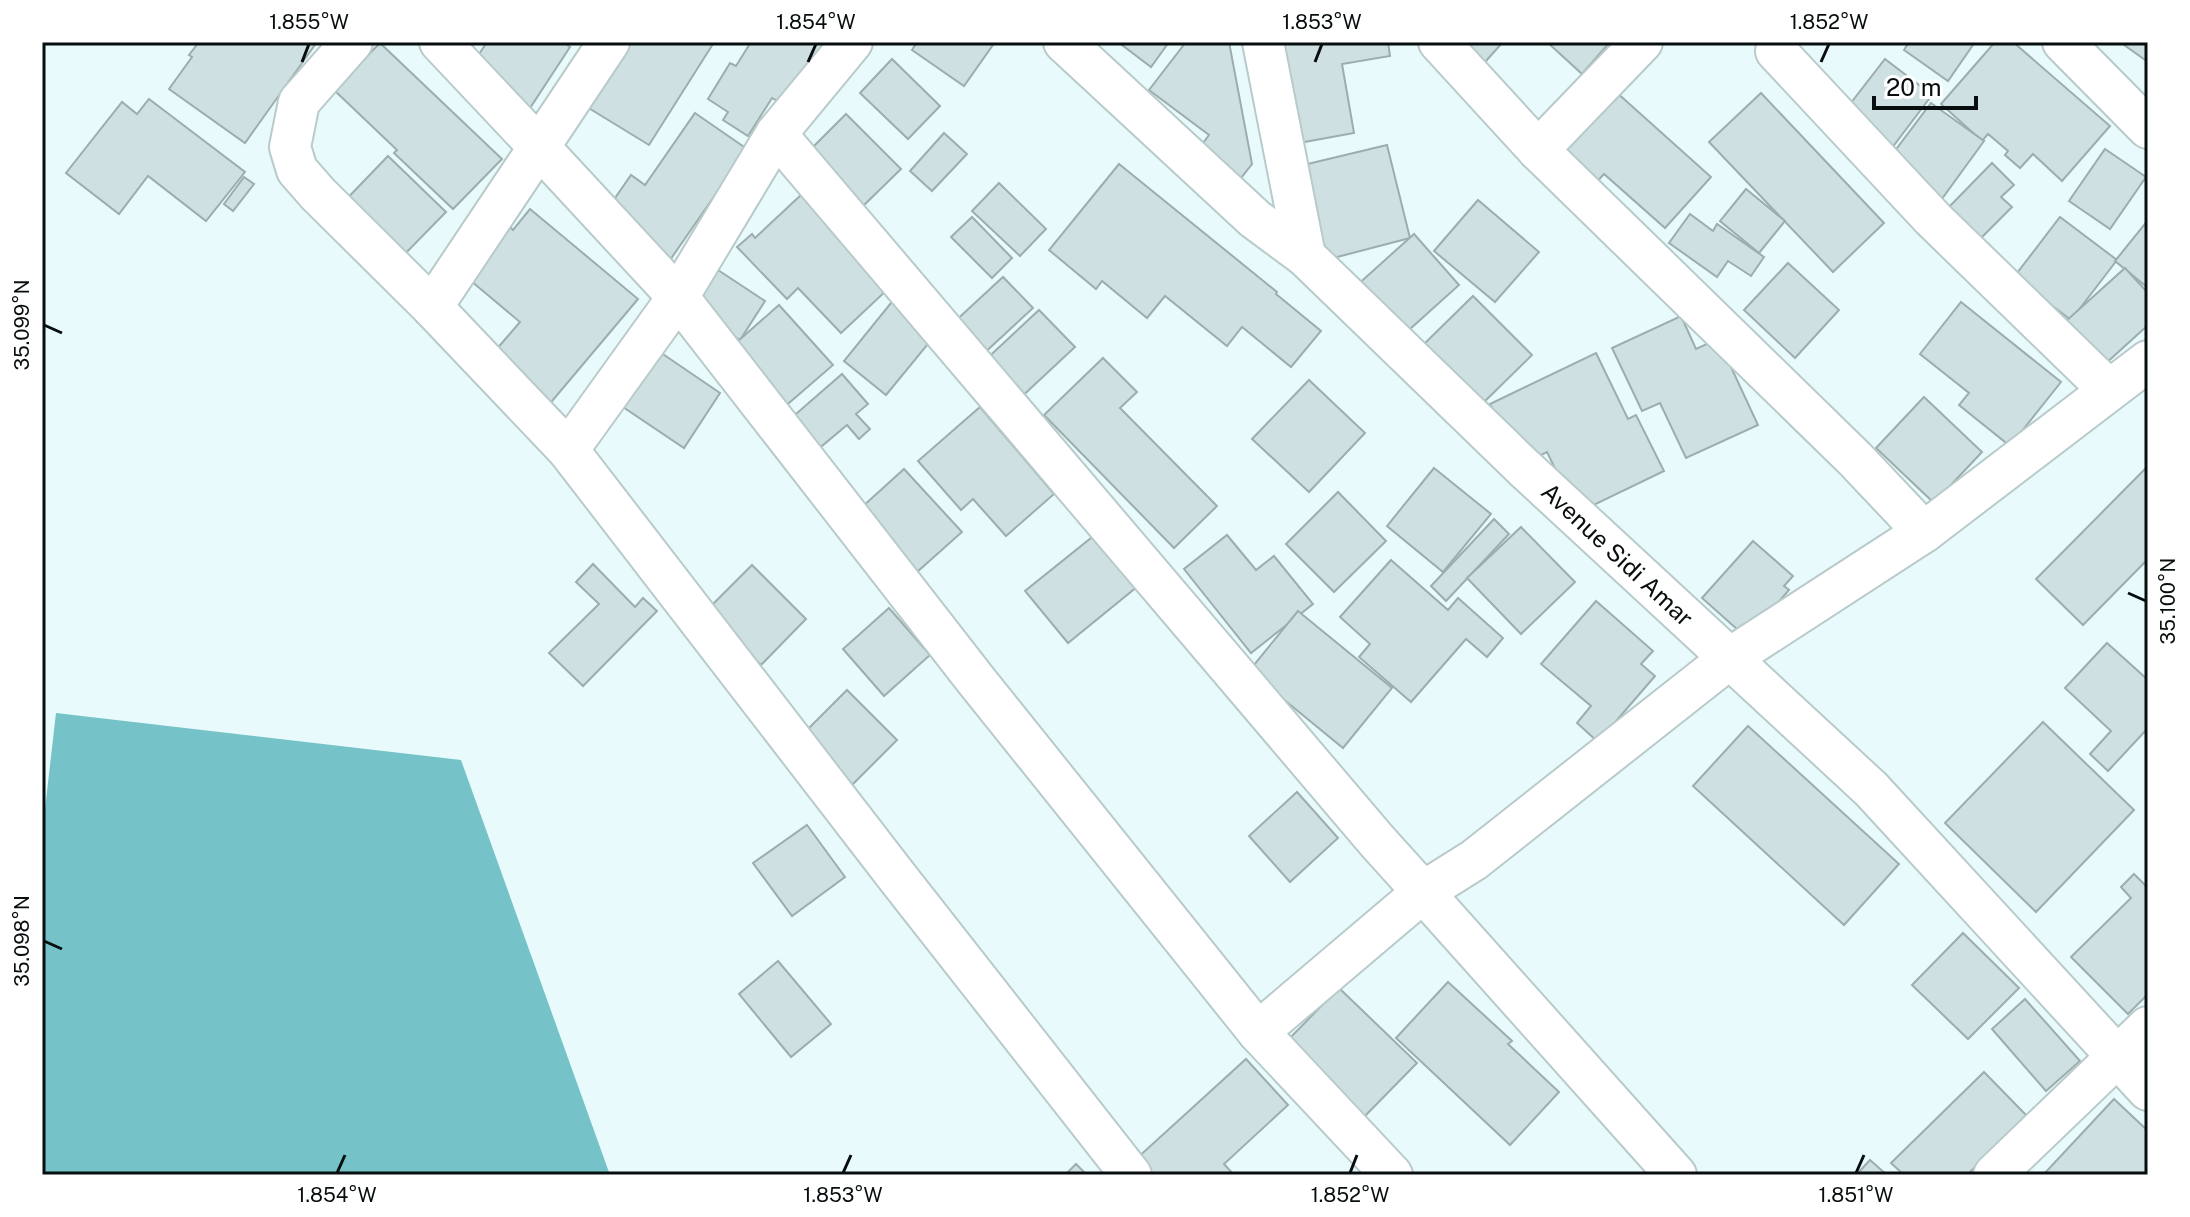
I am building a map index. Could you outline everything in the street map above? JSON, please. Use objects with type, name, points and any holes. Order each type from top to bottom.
[{"type":"street","points":[[352,42],[299,102],[290,147],[297,170],[568,450],[1131,1175]]},
{"type":"street","points":[[440,42],[678,297],[975,679],[1258,1032],[1392,1175]]},
{"type":"street","points":[[432,307],[609,42]]},
{"type":"street","points":[[568,450],[678,297],[776,134],[852,42]]},
{"type":"street","name":"Avenue Sidi Amar","points":[[1064,42],[1255,219],[1305,256],[1524,468],[1871,789],[2148,1090]]},
{"type":"street","points":[[1263,42],[1305,256]]},
{"type":"street","points":[[1439,42],[1538,150],[1855,459],[1924,532]]},
{"type":"street","points":[[1538,150],[1642,42]]},
{"type":"street","points":[[2063,42],[2148,128]]},
{"type":"street","points":[[1775,45],[1933,219],[2109,390]]},
{"type":"street","points":[[776,134],[1377,841],[1676,1175]]},
{"type":"street","points":[[1258,1032],[1423,892],[1474,860],[1730,658],[1924,532],[2148,361]]},
{"type":"street","points":[[2004,1172],[2148,1027]]},
{"type":"shaded area","points":[[56,713],[461,760],[610,1175],[42,1175],[42,835]]},
{"type":"building","points":[[199,42],[317,42],[245,143],[169,89]]},
{"type":"building","points":[[487,42],[563,42],[570,47],[530,108],[470,68]]},
{"type":"building","points":[[628,42],[713,44],[649,145],[587,107]]},
{"type":"building","points":[[751,42],[835,42],[793,110],[772,98],[748,136],[723,120],[728,112],[708,99],[730,63],[736,66]]},
{"type":"building","points":[[917,42],[995,42],[964,86],[912,50]]},
{"type":"building","points":[[1118,42],[1169,42],[1151,67]]},
{"type":"building","points":[[1186,42],[1229,42],[1252,164],[1241,178],[1200,147],[1209,135],[1149,90]]},
{"type":"building","points":[[1271,42],[1388,42],[1390,56],[1342,64],[1354,133],[1288,145]]},
{"type":"building","points":[[1444,42],[1503,42],[1477,71]]},
{"type":"building","points":[[1547,42],[1610,42],[1582,74]]},
{"type":"building","points":[[1909,42],[1975,42],[1948,81],[1904,50]]},
{"type":"building","points":[[1995,42],[2013,42],[2110,126],[2062,181],[2033,154],[2020,168],[2005,155],[2008,151],[1988,134],[1982,141],[1941,104]]},
{"type":"building","points":[[2120,42],[2148,42],[2148,62]]},
{"type":"building","points":[[380,43],[502,159],[453,209],[334,90]]},
{"type":"building","points":[[892,59],[940,106],[908,139],[860,93]]},
{"type":"building","points":[[1885,59],[1932,95],[1888,153],[1840,117]]},
{"type":"building","points":[[1615,91],[1711,177],[1665,228],[1604,174],[1592,187],[1557,156]]},
{"type":"building","points":[[1761,93],[1884,223],[1833,272],[1709,142]]},
{"type":"building","points":[[149,99],[245,172],[206,221],[148,176],[119,214],[66,173],[122,102],[137,114]]},
{"type":"building","points":[[1931,103],[1984,141],[1936,207],[1882,168]]},
{"type":"building","points":[[695,113],[747,149],[670,260],[604,214],[631,175],[645,185]]},
{"type":"building","points":[[846,114],[901,169],[860,209],[806,154]]},
{"type":"building","points":[[944,133],[967,154],[932,191],[910,171]]},
{"type":"building","points":[[1387,145],[1410,238],[1318,262],[1295,167]]},
{"type":"building","points":[[2105,149],[2146,177],[2110,229],[2069,201]]},
{"type":"building","points":[[388,156],[446,212],[394,265],[337,209]]},
{"type":"building","points":[[1992,163],[2014,185],[2001,197],[2012,207],[1979,240],[1947,209]]},
{"type":"building","points":[[1119,164],[1321,331],[1291,367],[1242,327],[1227,346],[1165,296],[1147,318],[1102,281],[1096,289],[1049,250]]},
{"type":"building","points":[[244,177],[254,184],[233,211],[224,204]]},
{"type":"building","points":[[999,183],[1046,229],[1020,256],[972,211]]},
{"type":"building","points":[[1746,189],[1785,221],[1759,253],[1720,221]]},
{"type":"building","points":[[801,195],[889,288],[841,333],[798,288],[787,299],[737,247],[752,234],[755,238]]},
{"type":"building","points":[[1478,200],[1539,252],[1495,302],[1434,251]]},
{"type":"building","points":[[530,209],[638,299],[547,407],[489,358],[520,322],[465,276],[508,225],[513,230]]},
{"type":"building","points":[[1690,214],[1713,231],[1717,224],[1764,257],[1751,276],[1728,261],[1717,277],[1669,243]]},
{"type":"building","points":[[972,217],[1012,258],[992,278],[951,237]]},
{"type":"building","points":[[2060,217],[2117,260],[2071,320],[2014,277]]},
{"type":"building","points":[[2148,220],[2148,288],[2115,261]]},
{"type":"building","points":[[1414,234],[1459,285],[1400,338],[1355,287]]},
{"type":"building","points":[[1788,263],[1839,310],[1795,358],[1744,310]]},
{"type":"building","points":[[2125,268],[2148,293],[2148,325],[2104,365],[2065,322]]},
{"type":"building","points":[[718,270],[765,301],[740,340],[693,309]]},
{"type":"building","points":[[1003,277],[1033,308],[981,356],[951,325]]},
{"type":"building","points":[[1473,296],[1532,355],[1478,408],[1419,349]]},
{"type":"building","points":[[895,298],[937,333],[886,395],[844,361]]},
{"type":"building","points":[[1961,302],[2061,382],[2010,446],[1959,405],[1969,393],[1920,354]]},
{"type":"building","points":[[779,305],[833,365],[782,409],[729,349]]},
{"type":"building","points":[[1039,310],[1075,347],[1017,401],[981,364]]},
{"type":"building","points":[[1681,316],[1696,349],[1718,339],[1758,425],[1686,458],[1660,403],[1642,411],[1612,348]]},
{"type":"building","points":[[654,348],[720,393],[684,448],[617,403]]},
{"type":"building","points":[[1596,353],[1628,419],[1636,415],[1664,471],[1577,513],[1547,452],[1520,465],[1490,404]]},
{"type":"building","points":[[1103,358],[1137,392],[1120,408],[1217,506],[1174,548],[1044,415]]},
{"type":"building","points":[[842,374],[868,404],[856,414],[870,429],[859,439],[847,425],[816,451],[789,420]]},
{"type":"building","points":[[1309,380],[1365,433],[1309,492],[1252,439]]},
{"type":"building","points":[[1924,397],[1982,452],[1934,503],[1876,448]]},
{"type":"building","points":[[980,407],[1054,494],[1006,536],[973,499],[961,510],[918,461]]},
{"type":"building","points":[[2147,467],[2148,559],[2083,625],[2036,579]]},
{"type":"building","points":[[1434,468],[1491,514],[1443,572],[1387,526]]},
{"type":"building","points":[[904,469],[962,532],[917,572],[862,507]]},
{"type":"building","points":[[1338,492],[1386,541],[1334,592],[1286,544]]},
{"type":"building","points":[[1494,519],[1509,534],[1446,601],[1431,586]]},
{"type":"building","points":[[1521,527],[1575,582],[1521,634],[1467,578]]},
{"type":"building","points":[[1096,534],[1138,586],[1068,643],[1025,591]]},
{"type":"building","points":[[1227,535],[1256,570],[1274,556],[1313,604],[1251,653],[1184,569]]},
{"type":"building","points":[[1753,541],[1793,576],[1784,586],[1789,590],[1747,638],[1702,598]]},
{"type":"building","points":[[1391,560],[1448,610],[1458,598],[1503,638],[1487,657],[1466,639],[1411,702],[1359,657],[1370,644],[1340,617]]},
{"type":"building","points":[[593,564],[635,607],[643,598],[657,611],[583,686],[549,653],[599,604],[576,582]]},
{"type":"building","points":[[752,565],[806,619],[761,665],[706,611]]},
{"type":"building","points":[[1596,601],[1653,651],[1641,664],[1655,676],[1598,742],[1577,723],[1591,706],[1541,664]]},
{"type":"building","points":[[889,608],[930,655],[884,696],[843,649]]},
{"type":"building","points":[[1298,611],[1392,688],[1343,748],[1249,671]]},
{"type":"building","points":[[2107,643],[2148,680],[2148,728],[2108,771],[2090,754],[2111,731],[2065,688]]},
{"type":"building","points":[[847,690],[897,740],[852,785],[802,735]]},
{"type":"building","points":[[2043,722],[2134,810],[2036,912],[1945,823]]},
{"type":"building","points":[[1748,726],[1899,864],[1844,925],[1693,786]]},
{"type":"building","points":[[1297,792],[1338,838],[1290,882],[1249,836]]},
{"type":"building","points":[[807,825],[845,877],[792,916],[753,863]]},
{"type":"building","points":[[2134,874],[2148,888],[2148,994],[2128,1014],[2071,957],[2131,898],[2121,887]]},
{"type":"building","points":[[1963,933],[2019,988],[1968,1039],[1912,985]]},
{"type":"building","points":[[778,961],[831,1024],[791,1057],[739,994]]},
{"type":"building","points":[[1448,982],[1512,1041],[1508,1044],[1559,1092],[1510,1145],[1396,1038]]},
{"type":"building","points":[[1339,988],[1417,1063],[1362,1119],[1285,1043]]},
{"type":"building","points":[[2025,999],[2080,1061],[2046,1091],[1992,1029]]},
{"type":"building","points":[[1246,1059],[1288,1105],[1224,1164],[1234,1175],[1128,1175],[1124,1170]]},
{"type":"building","points":[[1984,1072],[2027,1116],[1967,1175],[1904,1175],[1891,1163]]},
{"type":"building","points":[[2114,1099],[2148,1131],[2148,1173],[2043,1175]]},
{"type":"building","points":[[1870,1160],[1887,1175],[1856,1175]]},
{"type":"building","points":[[1076,1164],[1087,1175],[1065,1175]]}]
